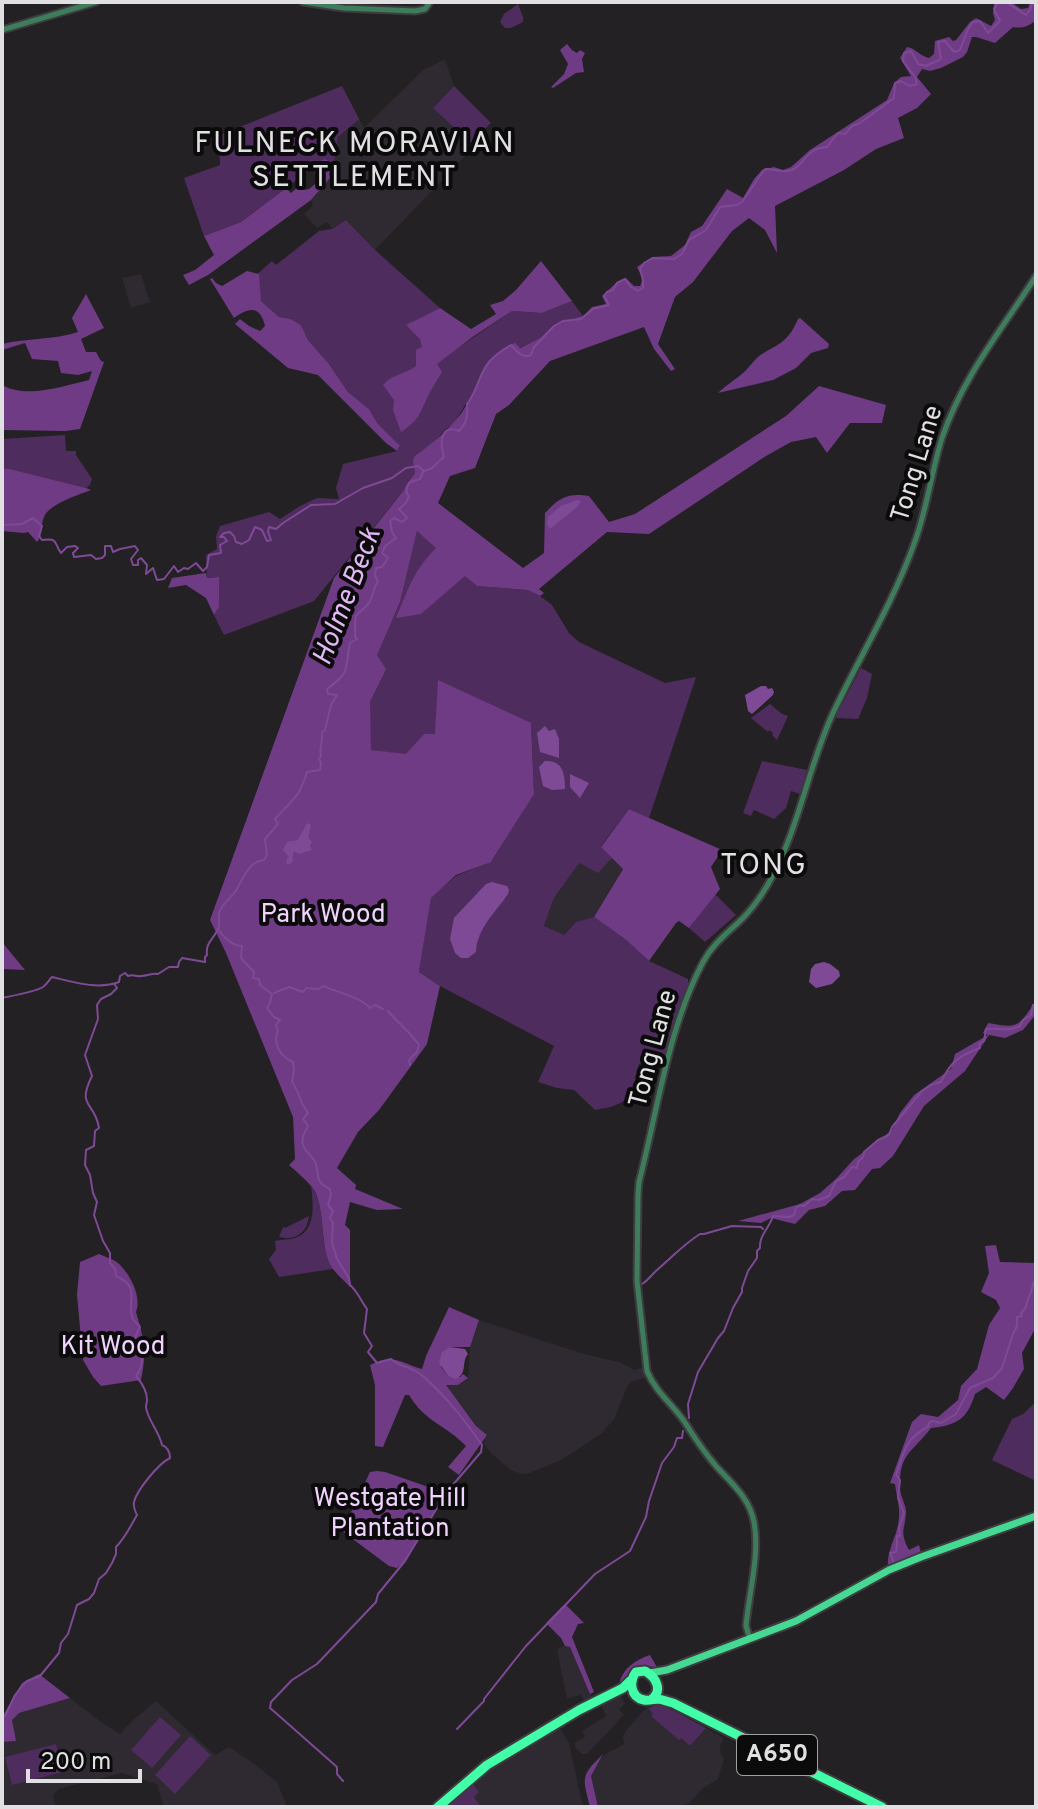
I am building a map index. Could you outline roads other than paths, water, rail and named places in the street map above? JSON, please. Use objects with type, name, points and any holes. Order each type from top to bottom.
[{"type":"highway","points":[[438,1807],[487,1765],[559,1721],[627,1685],[636,1672],[643,1670],[650,1673]]},
{"type":"highway","name":"A650","points":[[650,1673],[673,1703]]},
{"type":"highway","name":"A650","points":[[627,1685],[642,1700],[673,1703],[882,1807]]},
{"type":"highway","points":[[652,1699],[657,1695],[658,1686]]},
{"type":"main road","points":[[650,1673],[667,1670],[796,1621],[889,1570],[1036,1516]]},
{"type":"main road","points":[[658,1686],[660,1676],[667,1670]]},
{"type":"street","points":[[2,30],[96,2]]},
{"type":"street","points":[[303,2],[328,7],[393,11],[425,9],[430,2]]},
{"type":"street","name":"Tong Lane","points":[[750,1639],[746,1626],[756,1536],[752,1512],[738,1489],[702,1449],[647,1371],[637,1281],[639,1182],[674,1033],[694,979],[711,949],[745,916],[770,881],[789,839],[832,715],[878,627],[914,544],[942,439],[953,410],[982,356],[1036,276]]},
{"type":"waterway","points":[[2,525],[22,524],[33,518],[42,526],[39,536],[42,540],[53,540],[61,553],[67,547],[75,546],[78,548],[73,553],[74,557],[91,555],[96,559],[102,558],[105,546],[111,546],[113,552],[135,546],[138,550],[131,559],[133,565],[138,565],[141,558],[147,565],[146,574],[153,568],[157,580],[164,579],[174,566],[178,572],[196,563],[203,571],[209,555],[221,553],[220,545],[227,541],[220,537],[224,533],[230,532],[236,542],[242,544],[249,540],[255,527],[262,530],[267,541],[271,540],[269,527],[276,529],[311,505],[335,504],[363,488],[392,478],[406,468],[418,466],[424,471],[432,468],[444,457],[442,441],[445,432],[453,429],[459,431],[464,425],[467,404],[486,367],[496,355],[511,345],[522,355],[531,355],[534,347],[554,326],[563,321],[581,319],[593,309],[609,305],[604,296],[625,279],[638,291],[643,288],[640,269],[644,263],[653,258],[674,259],[682,254],[689,240],[706,230],[720,207],[742,202],[764,170],[784,171],[797,167],[813,151],[827,147],[838,133],[845,134],[894,98],[895,83],[917,84],[903,61],[904,53],[911,51],[918,64],[926,66],[941,59],[938,42],[945,41],[954,52],[960,50],[973,22],[980,21],[988,33],[1000,21],[994,9],[998,2]]},
{"type":"waterway","points":[[1006,2],[1026,15],[1033,2]]},
{"type":"waterway","name":"Holme Beck","points":[[2,998],[39,989],[52,977],[103,985],[119,982],[120,976],[125,973],[128,976],[158,974],[169,967],[178,967],[182,958],[205,962],[208,946],[219,926],[222,906],[250,867],[264,860],[267,855],[265,839],[278,824],[275,819],[299,792],[307,772],[320,770],[322,732],[337,695],[328,694],[327,689],[344,674],[350,643],[357,639],[356,616],[370,601],[378,581],[376,568],[382,567],[388,558],[382,553],[385,546],[396,538],[390,521],[394,518],[402,522],[407,518],[399,509],[409,497],[406,490],[410,482],[420,479],[423,472]]},
{"type":"waterway","points":[[218,929],[231,943],[242,946],[241,958],[254,972],[253,978],[259,979],[260,985],[272,994],[267,1008],[280,1020],[276,1025],[277,1045],[281,1053],[293,1062],[292,1082],[308,1113],[303,1119],[308,1126],[303,1145],[317,1166],[319,1180],[330,1189],[328,1205],[333,1211],[330,1218],[337,1259],[367,1309],[364,1333],[372,1346],[368,1352],[377,1363],[391,1359],[419,1373],[453,1407],[482,1445],[481,1452],[446,1493],[405,1561],[378,1594],[376,1602],[317,1664],[292,1680],[271,1702],[270,1708],[337,1767],[337,1774],[343,1781]]},
{"type":"waterway","points":[[5,1716],[22,1686],[40,1676],[59,1653],[77,1605],[94,1593],[99,1579],[112,1563],[116,1547],[137,1515],[134,1504],[139,1491],[154,1471],[170,1458],[148,1416],[146,1393],[136,1376],[142,1363],[135,1343],[140,1327],[132,1317],[131,1289],[116,1276],[110,1263],[110,1253],[94,1215],[97,1202],[85,1165],[86,1150],[94,1146],[95,1131],[99,1128],[86,1099],[92,1076],[85,1055],[98,1019],[97,1005],[117,988],[115,985]]},
{"type":"waterway","points":[[274,993],[289,987],[303,992],[306,988],[319,989],[323,986],[370,1008],[375,1005],[383,1009]]},
{"type":"waterway","points":[[689,1418],[688,1404],[698,1372],[724,1331],[773,1216],[789,1217],[800,1205],[829,1196],[836,1181],[852,1167],[857,1168],[864,1152],[889,1135],[892,1127],[922,1091],[941,1082],[956,1060],[980,1048],[986,1029],[1016,1028],[1031,1015],[1033,1005],[1036,1005]]},
{"type":"waterway","points":[[388,1011],[419,1045],[409,1060],[410,1065]]},
{"type":"waterway","points":[[642,1284],[700,1234],[732,1226],[763,1229]]},
{"type":"waterway","points":[[893,1563],[890,1553],[896,1552],[904,1513],[898,1498],[900,1480],[896,1475],[906,1446],[932,1421],[941,1423],[956,1414],[970,1388],[993,1378],[1002,1368],[1017,1326],[1017,1317],[1022,1316],[1036,1281]]},
{"type":"waterway","points":[[457,1729],[484,1701],[526,1646],[595,1574],[630,1551],[646,1517],[662,1463],[677,1438],[682,1438],[683,1431]]},
{"type":"district","name":"FULNECK MORAVIAN SETTLEMENT","points":[[355,161]]},
{"type":"district","name":"TONG","points":[[764,866]]},
{"type":"park label","name":"Park Wood","points":[[323,915]]},
{"type":"park label","name":"Kit Wood","points":[[113,1347]]},
{"type":"park label","name":"Westgate Hill Plantation","points":[[390,1514]]}]
